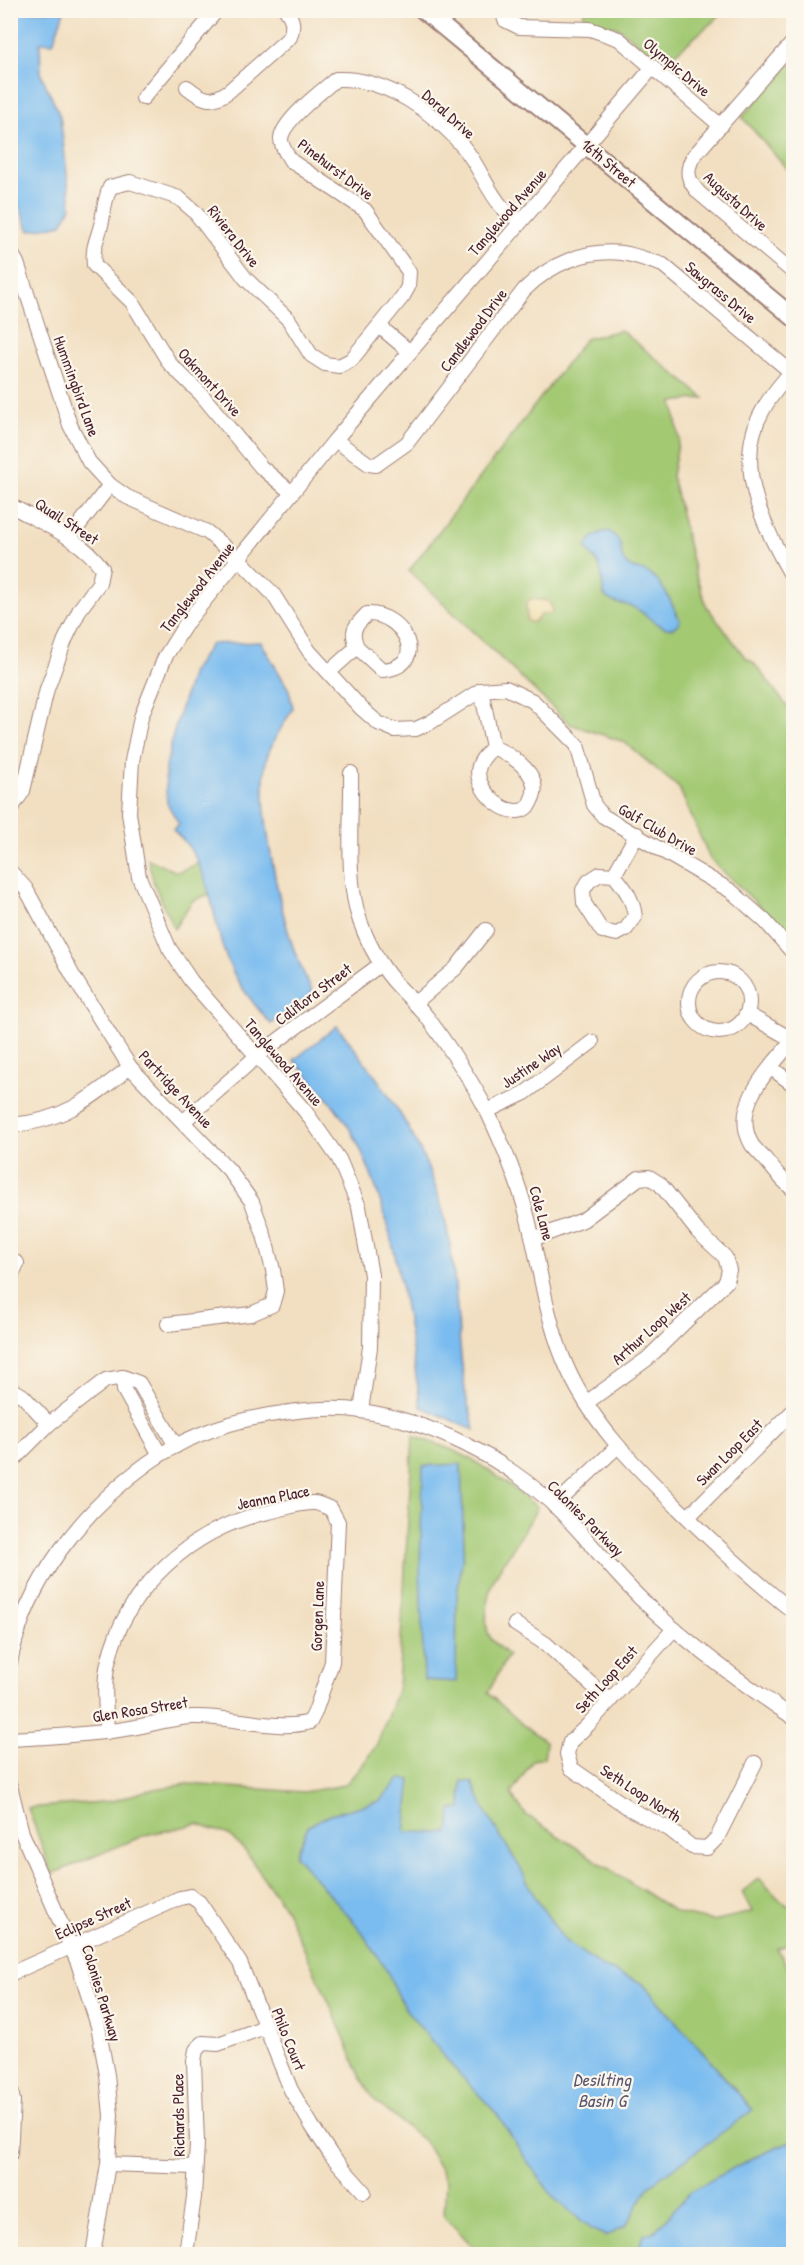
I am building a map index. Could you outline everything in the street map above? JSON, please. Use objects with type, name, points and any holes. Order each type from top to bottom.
[{"type":"main road","name":"16th Street","points":[[423,11],[794,318]]},
{"type":"street","points":[[143,98],[217,10]]},
{"type":"street","points":[[186,87],[208,100],[220,98],[290,37],[293,29],[289,15]]},
{"type":"street","name":"Olympic Drive","points":[[503,15],[519,27],[590,29],[619,39],[721,126]]},
{"type":"street","points":[[721,126],[794,41]]},
{"type":"street","name":"Tanglewood Avenue","points":[[361,1411],[370,1347],[371,1275],[359,1207],[339,1159],[305,1110],[191,981],[169,948],[140,877],[129,813],[132,761],[141,717],[165,657],[187,622],[335,440],[652,67]]},
{"type":"street","name":"Doral Drive","points":[[281,138],[287,124],[336,79],[351,78],[374,85],[410,100],[452,135],[465,149],[501,206],[519,221]]},
{"type":"street","name":"Augusta Drive","points":[[721,126],[693,157],[687,174],[690,183],[794,273]]},
{"type":"street","name":"Pinehurst Drive","points":[[281,138],[284,150],[291,160],[365,210],[409,272],[408,287],[379,326]]},
{"type":"street","name":"Riviera Drive","points":[[101,222],[103,202],[110,187],[130,182],[179,198],[195,212],[246,279],[289,320],[311,355],[325,364],[339,366],[351,360],[379,326]]},
{"type":"street","name":"Oakmont Drive","points":[[101,222],[92,249],[94,265],[132,302],[170,364],[201,394],[261,466],[292,493]]},
{"type":"street","name":"Hummingbird Lane","points":[[10,251],[17,263],[70,425],[89,462],[110,485],[127,497],[207,532],[239,559]]},
{"type":"street","name":"Sawgrass Drive","points":[[621,253],[663,265],[790,372],[762,410],[754,430],[750,473],[756,501],[780,557],[794,580]]},
{"type":"street","name":"Candlewood Drive","points":[[335,440],[374,466],[407,443],[524,290],[539,275],[564,261],[591,254],[621,253]]},
{"type":"street","points":[[379,326],[410,352]]},
{"type":"street","points":[[69,538],[110,485]]},
{"type":"street","name":"Quail Street","points":[[10,505],[69,538],[92,555],[102,568],[99,584],[80,609],[46,689],[23,791],[10,810]]},
{"type":"street","points":[[239,559],[273,594],[295,631],[329,672],[361,708],[378,723],[395,730],[416,729],[431,722],[480,690],[493,747]]},
{"type":"street","points":[[367,614],[377,614],[390,620],[405,635],[410,645],[404,662],[394,669],[382,670],[357,647],[353,636],[356,625],[367,614]]},
{"type":"street","points":[[329,672],[357,647]]},
{"type":"street","name":"Golf Club Drive","points":[[480,690],[506,688],[533,701],[577,745],[594,805],[603,816],[731,891],[765,921],[794,954]]},
{"type":"street","points":[[493,747],[511,756],[525,768],[536,786],[530,805],[520,811],[507,811],[491,798],[480,782],[478,766],[493,747]]},
{"type":"street","name":"Cole Lane","points":[[351,774],[353,884],[359,918],[381,964],[415,1003],[455,1057],[487,1111],[521,1195],[553,1331],[564,1360],[586,1403],[618,1446],[688,1517],[759,1584],[794,1612]]},
{"type":"street","points":[[614,874],[637,834]]},
{"type":"street","name":"Partridge Avenue","points":[[10,871],[26,889],[73,976],[130,1067],[229,1170],[252,1202],[264,1235],[276,1291],[272,1305],[251,1314],[168,1324]]},
{"type":"street","points":[[600,874],[614,874],[634,904],[635,917],[626,929],[616,934],[603,931],[584,903],[583,890],[589,881],[600,874]]},
{"type":"street","points":[[415,1003],[456,968],[486,930]]},
{"type":"street","name":"Califlora Street","points":[[184,1121],[257,1056],[381,964]]},
{"type":"street","points":[[727,972],[744,984],[749,1004],[747,1014],[734,1029],[725,1032],[706,1030],[692,1016],[689,1007],[692,988],[706,974],[727,972]]},
{"type":"street","points":[[747,1014],[793,1040],[770,1067],[751,1097],[746,1122],[752,1144],[785,1183],[794,1190]]},
{"type":"street","name":"Justine Way","points":[[487,1111],[525,1093],[592,1042]]},
{"type":"street","points":[[10,1125],[27,1124],[57,1116],[84,1103],[130,1067]]},
{"type":"street","points":[[770,1067],[794,1085]]},
{"type":"street","name":"Arthur Loop West","points":[[533,1239],[583,1220],[639,1178],[649,1177],[660,1184],[698,1232],[725,1257],[729,1270],[726,1282],[647,1359],[586,1403]]},
{"type":"street","points":[[10,1280],[17,1263]]},
{"type":"street","points":[[123,1377],[124,1390],[160,1455]]},
{"type":"street","points":[[10,1463],[49,1424],[106,1380],[123,1377],[139,1383],[176,1446]]},
{"type":"street","points":[[10,1388],[23,1396],[49,1424]]},
{"type":"street","name":"Swan Loop East","points":[[688,1517],[794,1410]]},
{"type":"street","name":"Colonies Parkway","points":[[10,1663],[24,1615],[40,1582],[62,1550],[90,1513],[115,1489],[160,1455],[208,1430],[261,1416],[303,1411],[361,1411],[422,1426],[464,1443],[493,1459],[554,1506],[640,1597],[674,1629],[730,1674],[794,1718]]},
{"type":"street","points":[[554,1506],[618,1446]]},
{"type":"street","name":"Jeanna Place","points":[[108,1732],[105,1692],[108,1664],[119,1630],[137,1598],[164,1568],[195,1541],[232,1522],[258,1514],[314,1503],[331,1509]]},
{"type":"street","name":"Gorgen Lane","points":[[310,1722],[332,1662],[338,1522],[331,1509]]},
{"type":"street","points":[[515,1624],[546,1644],[610,1701]]},
{"type":"street","name":"Seth Loop East","points":[[567,1754],[570,1742],[674,1629]]},
{"type":"street","name":"Glen Rosa Street","points":[[10,1739],[108,1732],[156,1721],[191,1717],[214,1717],[296,1726],[310,1722]]},
{"type":"street","name":"Seth Loop North","points":[[567,1754],[571,1768],[609,1795],[630,1809],[669,1829],[692,1847],[707,1848],[717,1838],[755,1763]]},
{"type":"street","name":"Colonies Parkway","points":[[10,1786],[22,1833],[78,1963],[98,2026],[107,2075],[111,2115],[108,2164],[93,2254]]},
{"type":"street","name":"Eclipse Street","points":[[10,1974],[180,1898],[190,1896]]},
{"type":"street","name":"Philo Court","points":[[190,1896],[204,1908],[240,1963],[291,2090],[312,2126],[331,2155],[364,2192]]},
{"type":"street","name":"Richards Place","points":[[186,2254],[197,2134],[194,2061],[196,2050],[203,2043],[218,2044],[265,2027]]},
{"type":"street","points":[[10,2085],[13,2101],[10,2154]]},
{"type":"street","points":[[108,2164],[195,2167]]},
{"type":"green space","points":[[584,10],[723,11],[663,64],[619,28],[584,19]]},
{"type":"green space","points":[[789,63],[794,68],[793,176],[742,117]]},
{"type":"green space","points":[[621,330],[704,398],[673,402],[679,439],[672,476],[695,573],[707,607],[793,714],[793,935],[790,935],[710,859],[679,788],[624,742],[570,724],[409,571],[585,339]]},
{"type":"green space","points":[[148,859],[177,872],[200,863],[210,894],[192,901],[174,929],[154,884]]},
{"type":"green space","points":[[413,1436],[468,1458],[499,1477],[537,1507],[492,1584],[486,1617],[490,1638],[508,1655],[488,1693],[546,1742],[544,1758],[533,1760],[511,1794],[526,1815],[677,1913],[713,1921],[752,1912],[742,1892],[759,1878],[780,1900],[793,1909],[793,1942],[777,1949],[793,1975],[793,2254],[480,2254],[444,2216],[446,2181],[425,2142],[376,2102],[360,2077],[333,2011],[286,1910],[245,1851],[229,1835],[197,1824],[145,1835],[52,1874],[28,1808],[113,1801],[148,1790],[187,1784],[304,1792],[345,1785],[364,1763],[377,1744],[398,1688]]},
{"type":"sand","points":[[530,599],[548,601],[553,609],[551,613],[541,615],[534,622],[527,620],[526,604]]},
{"type":"water","points":[[10,11],[64,11],[53,43],[40,42],[41,74],[60,116],[71,207],[62,224],[29,231],[11,187]]},
{"type":"water","points":[[609,531],[619,541],[627,565],[650,574],[664,589],[680,621],[675,626],[664,627],[635,608],[611,601],[604,595],[602,574],[586,546],[601,532]]},
{"type":"water","points":[[261,642],[289,690],[293,708],[275,738],[267,757],[264,800],[272,859],[284,917],[291,942],[313,993],[271,1024],[232,971],[219,935],[202,871],[195,856],[173,830],[179,824],[167,803],[165,771],[174,731],[192,672],[211,644]]},
{"type":"water","points":[[337,1026],[390,1098],[420,1150],[432,1177],[448,1234],[465,1390],[475,1430],[421,1407],[405,1305],[391,1237],[370,1172],[343,1118],[294,1060]]},
{"type":"water","points":[[461,1464],[464,1547],[457,1596],[456,1682],[424,1680],[420,1567],[423,1466]]},
{"type":"water","name":"Desilting Basin G","points":[[399,1779],[411,1780],[405,1832],[449,1833],[451,1809],[461,1809],[462,1781],[472,1782],[489,1818],[521,1869],[535,1897],[564,1940],[603,1967],[642,1983],[753,2110],[649,2186],[626,2226],[606,2236],[593,2230],[554,2198],[498,2115],[452,2066],[404,2007],[386,1969],[359,1928],[295,1855],[308,1826],[331,1814],[380,1801]]},
{"type":"water","points":[[793,2141],[793,2254],[637,2254],[643,2235],[655,2231],[691,2191],[750,2159]]}]
